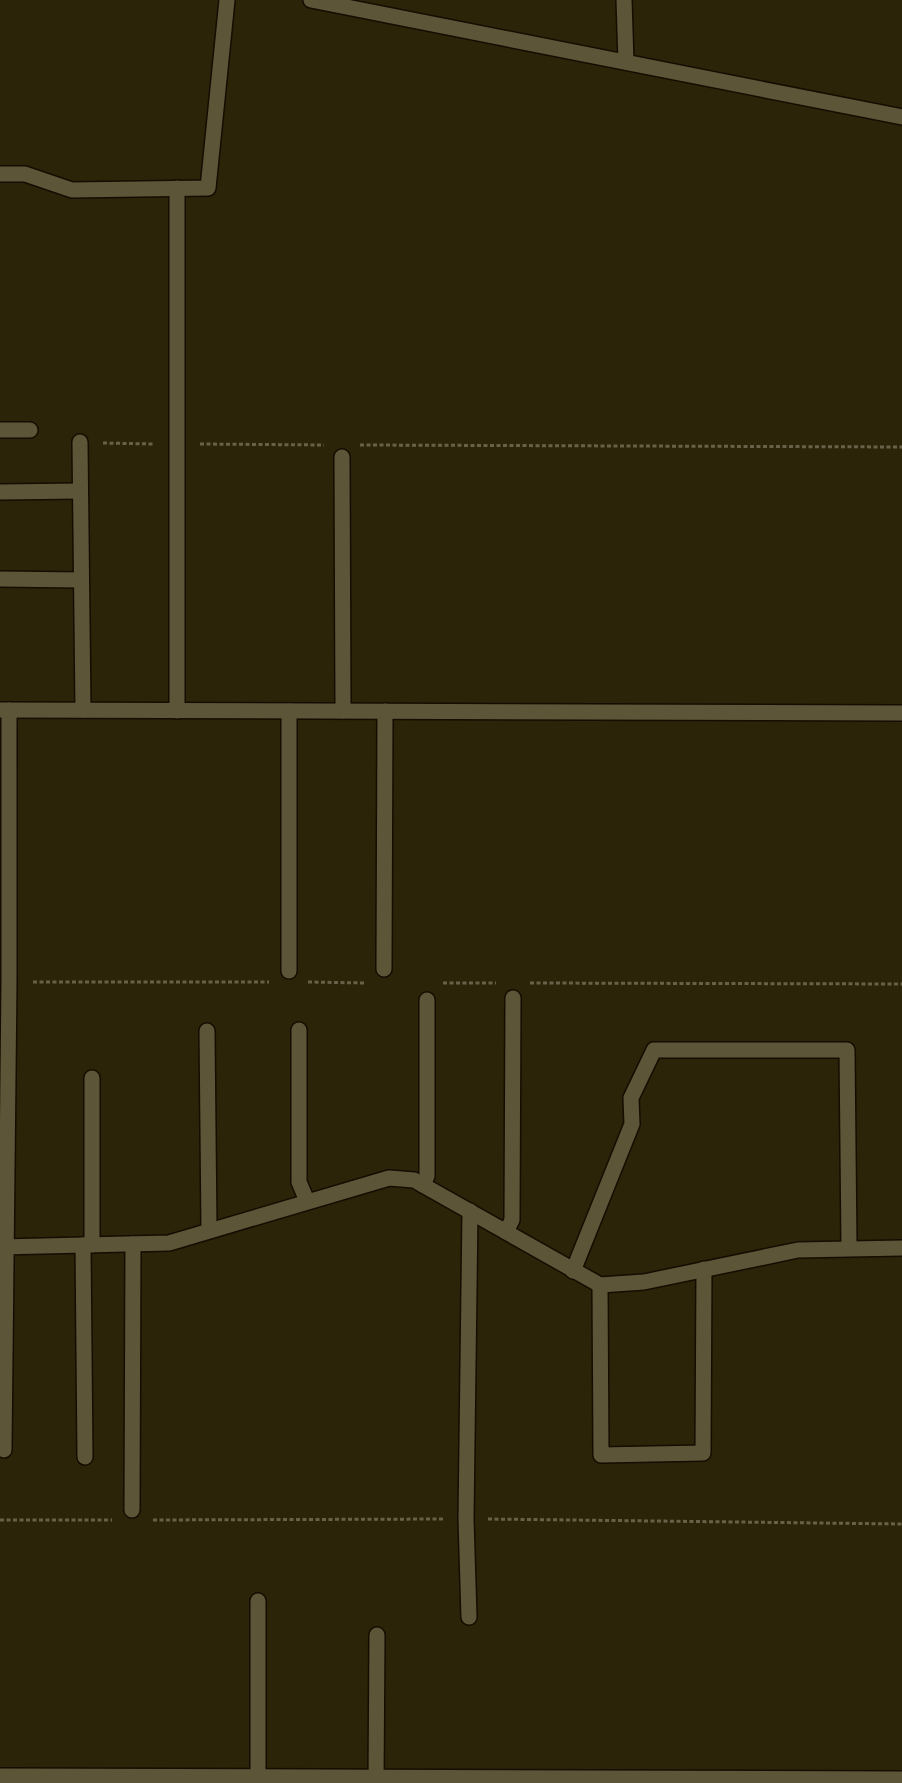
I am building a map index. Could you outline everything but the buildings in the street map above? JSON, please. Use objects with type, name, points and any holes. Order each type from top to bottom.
[{"type":"street","points":[[0,174],[25,174],[72,190],[208,188],[228,0]]},
{"type":"street","points":[[311,0],[902,117]]},
{"type":"street","points":[[624,0],[626,62]]},
{"type":"street","points":[[177,188],[177,711]]},
{"type":"street","points":[[0,430],[30,430]]},
{"type":"street","points":[[80,442],[83,710]]},
{"type":"street","points":[[342,458],[343,711]]},
{"type":"street","points":[[0,492],[80,491]]},
{"type":"street","points":[[0,579],[81,580]]},
{"type":"street","points":[[4,1450],[3,1247],[9,982],[4,710],[902,713]]},
{"type":"street","points":[[288,711],[289,971]]},
{"type":"street","points":[[384,968],[385,711]]},
{"type":"street","points":[[506,1232],[512,1220],[513,998]]},
{"type":"street","points":[[423,1185],[427,1176],[427,1000]]},
{"type":"street","points":[[298,1030],[298,1182],[307,1201]]},
{"type":"street","points":[[206,1031],[209,1230]]},
{"type":"street","points":[[574,1270],[632,1124],[631,1098],[654,1050],[847,1050],[849,1247]]},
{"type":"street","points":[[85,1458],[87,1245],[92,1078]]},
{"type":"street","points":[[3,1247],[169,1243],[389,1178],[414,1180],[600,1285],[644,1282],[798,1250],[849,1247],[902,1248]]},
{"type":"street","points":[[469,1617],[466,1509],[470,1211]]},
{"type":"street","points":[[132,1510],[133,1244]]},
{"type":"street","points":[[600,1285],[601,1455],[703,1453],[704,1269]]},
{"type":"street","points":[[258,1601],[258,1780]]},
{"type":"street","points":[[376,1780],[377,1635]]},
{"type":"street","points":[[0,1776],[258,1780],[884,1781],[902,1779]]},
{"type":"path","points":[[80,442],[326,445]]},
{"type":"path","points":[[356,445],[902,447]]},
{"type":"path","points":[[9,982],[277,982]]},
{"type":"path","points":[[307,982],[376,983]]},
{"type":"path","points":[[436,983],[505,983]]},
{"type":"path","points":[[525,983],[902,984]]}]
